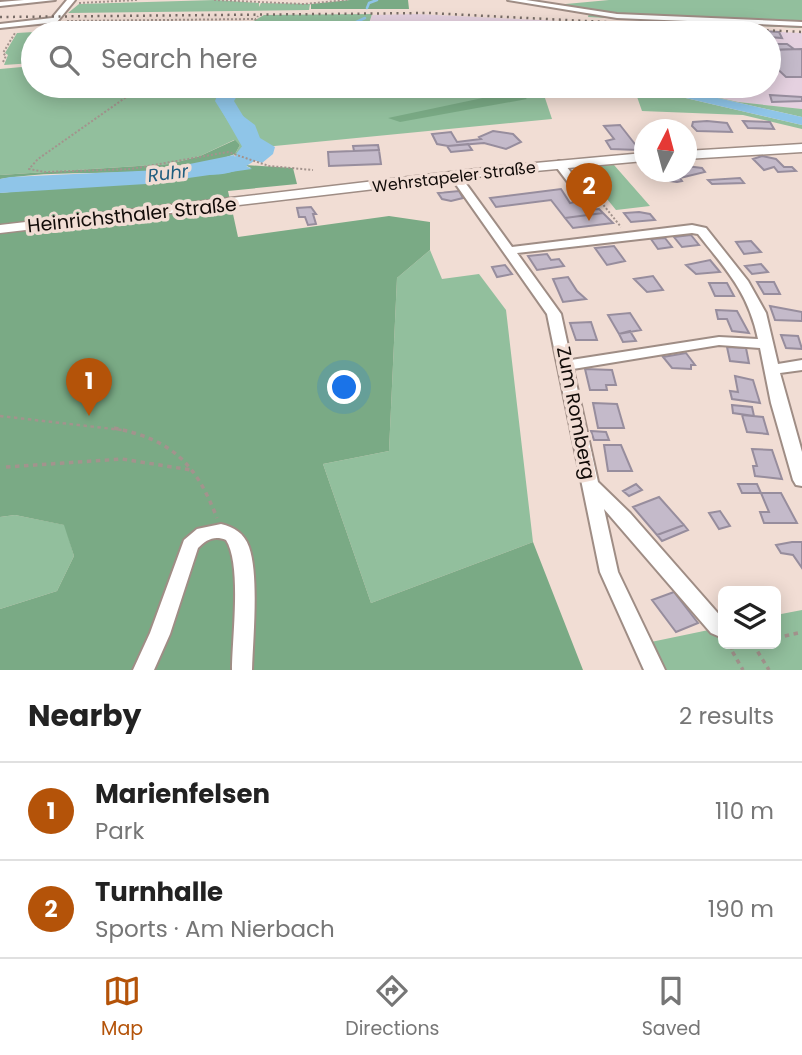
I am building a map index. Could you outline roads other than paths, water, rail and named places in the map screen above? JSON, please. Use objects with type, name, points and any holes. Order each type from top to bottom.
[{"type":"main road","points":[[697,154],[802,148]]},
{"type":"main road","name":"Wehrstapeler Straße","points":[[263,200],[559,164],[634,158]]},
{"type":"main road","name":"Heinrichsthaler Straße","points":[[0,229],[263,200]]},
{"type":"street","points":[[0,4],[51,0]]},
{"type":"street","points":[[512,0],[617,16],[733,21]]},
{"type":"street","points":[[36,21],[57,18],[70,2]]},
{"type":"street","points":[[0,26],[21,23]]},
{"type":"street","points":[[781,23],[802,24]]},
{"type":"street","points":[[559,164],[590,204]]},
{"type":"street","name":"Zum Romberg","points":[[455,176],[554,314],[568,365],[589,483],[609,572],[655,670]]},
{"type":"street","points":[[507,251],[699,230],[752,297],[802,480]]},
{"type":"street","points":[[568,365],[719,341],[767,344]]},
{"type":"street","points":[[772,369],[802,365]]},
{"type":"street","points":[[589,483],[624,518],[718,627]]},
{"type":"street","points":[[144,670],[160,634],[190,545],[204,534],[222,531],[233,534],[242,552],[242,670]]},
{"type":"water","points":[[216,98],[229,98],[231,107],[255,125],[260,138],[275,147],[273,154],[262,163],[236,154],[243,145],[215,101]]},
{"type":"water","points":[[686,98],[718,98],[802,117],[802,125]]},
{"type":"water","points":[[234,155],[237,161],[252,169],[146,184],[0,193],[0,179],[10,177],[160,170]]},
{"type":"waterway","points":[[367,8],[369,3],[377,0]]},
{"type":"waterway","points":[[358,21],[365,18]]},
{"type":"waterway","name":"Ruhr","points":[[206,169],[240,162],[254,150],[230,114],[225,101],[227,98]]},
{"type":"railway","points":[[0,17],[429,13],[586,21]]},
{"type":"railway","points":[[781,31],[802,32]]},
{"type":"place","name":"Turnhalle","points":[[589,221]]},
{"type":"place","name":"Marienfelsen","points":[[89,416]]}]
